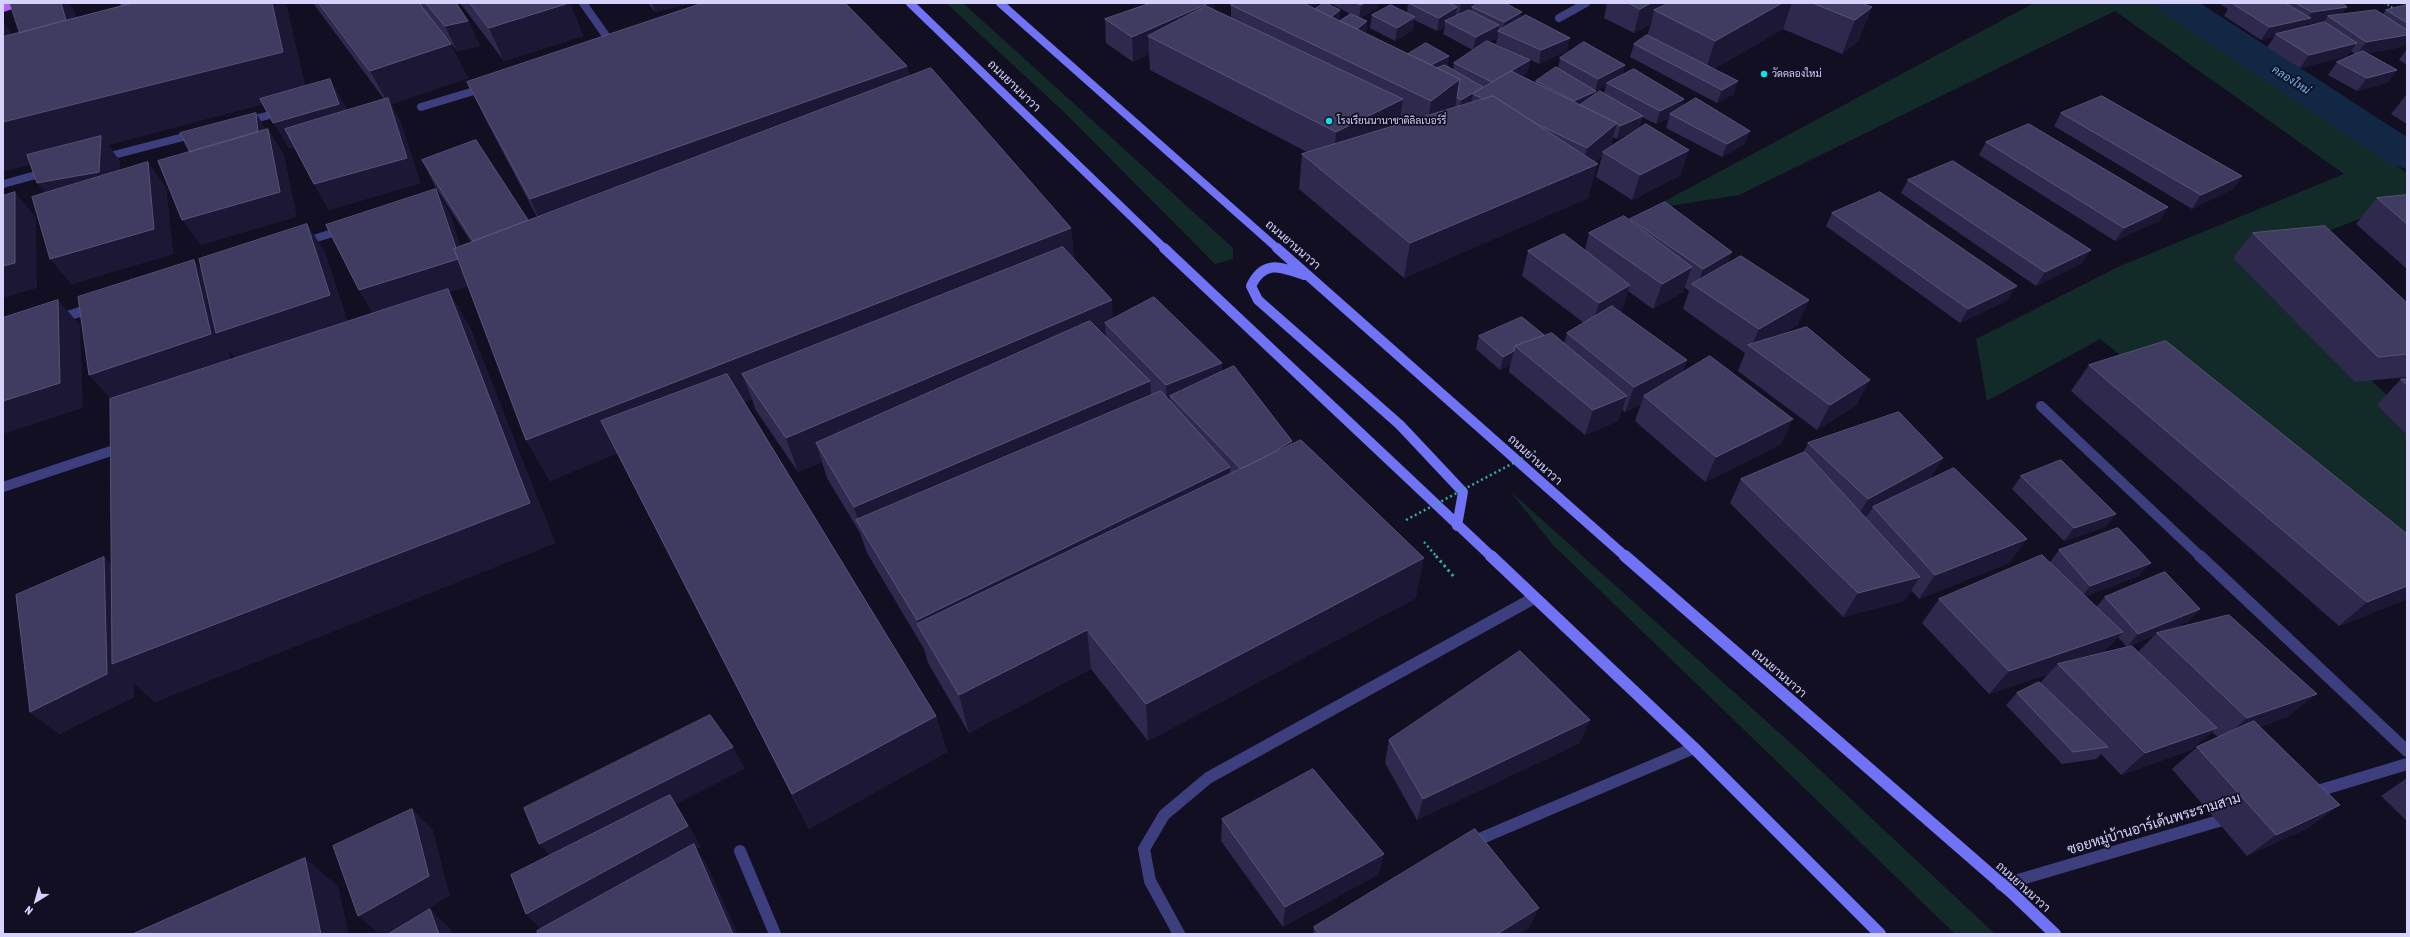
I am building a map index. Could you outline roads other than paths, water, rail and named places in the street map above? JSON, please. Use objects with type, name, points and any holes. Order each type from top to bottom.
[{"type":"main road","points":[[3,8],[18,3]]},
{"type":"main road","name":"ถนนยานนาวา","points":[[910,3],[1076,165],[1694,748],[1880,934]]},
{"type":"main road","name":"ถนนยานนาวา","points":[[1000,3],[1544,485],[2002,885],[2056,934]]},
{"type":"main road","points":[[1313,279],[1285,268],[1270,266],[1255,275],[1252,286],[1258,300],[1400,425],[1464,492],[1457,526]]},
{"type":"street","points":[[583,3],[615,48]]},
{"type":"street","points":[[1559,18],[1586,3]]},
{"type":"street","points":[[421,107],[496,84]]},
{"type":"street","points":[[235,124],[266,116]]},
{"type":"street","points":[[90,161],[205,132]]},
{"type":"street","points":[[3,184],[53,171]]},
{"type":"street","points":[[293,246],[354,227]]},
{"type":"street","points":[[49,322],[102,305]]},
{"type":"street","points":[[2041,406],[2407,751]]},
{"type":"street","points":[[3,488],[114,450]]},
{"type":"street","points":[[1179,934],[1150,881],[1144,849],[1164,815],[1208,778],[1534,598]]},
{"type":"street","points":[[1459,847],[1694,748]]},
{"type":"street","points":[[2295,798],[2407,764]]},
{"type":"street","name":"ซอยหมู่บ้านอาร์เด้นพระรามสาม","points":[[2002,885],[2243,813]]},
{"type":"street","points":[[740,852],[775,934]]},
{"type":"waterway","name":"คลองใหม่","points":[[2174,3],[2407,156]]},
{"type":"place","name":"วัดคลองใหม่","points":[[1764,74]]},
{"type":"place","name":"โรงเรียนนานาชาติลิลเบอร์รี่","points":[[1329,121]]}]
